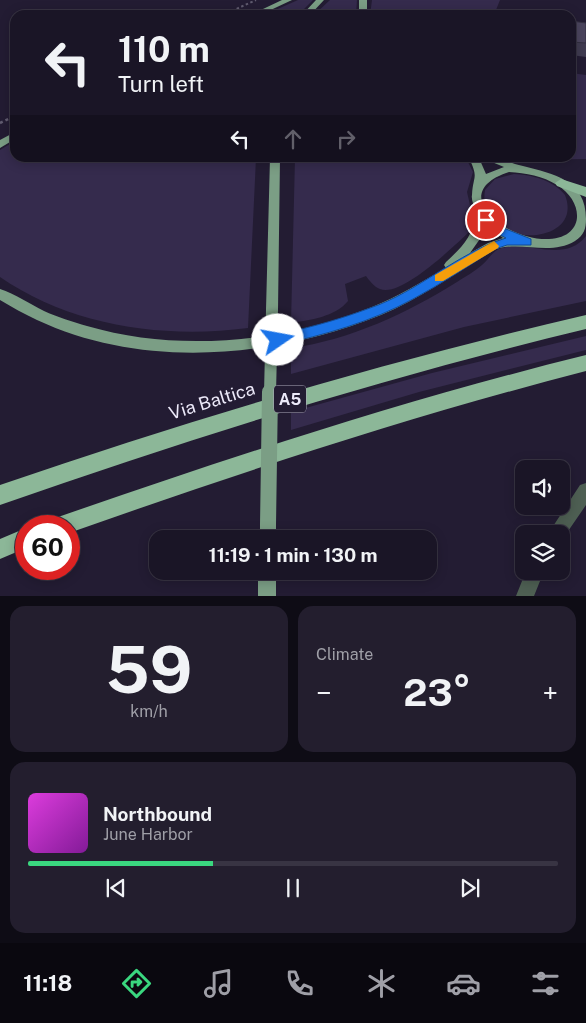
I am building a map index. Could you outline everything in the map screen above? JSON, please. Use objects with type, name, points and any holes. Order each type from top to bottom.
[{"type":"highway","points":[[561,183],[586,192]]},
{"type":"highway","name":"Via Baltica","points":[[0,495],[113,455],[257,409],[398,368],[586,322]]},
{"type":"highway","points":[[80,519],[231,466],[417,408],[586,364]]},
{"type":"highway","points":[[0,549],[15,543]]},
{"type":"main road","points":[[265,10],[288,0]]},
{"type":"main road","points":[[311,10],[320,0]]},
{"type":"main road","points":[[268,530],[275,162]]},
{"type":"main road","points":[[434,281],[470,246],[478,235],[482,224],[476,192],[481,172],[476,162]]},
{"type":"main road","points":[[0,294],[45,317],[100,334],[164,344],[224,345],[278,340],[347,322],[409,296],[492,246],[507,241],[545,244],[561,242],[573,236],[581,227],[584,216],[580,204],[573,193],[549,176],[500,162]]},
{"type":"main road","points":[[479,184],[486,177],[496,172],[522,169]]},
{"type":"main road","points":[[479,210],[497,230],[527,242]]},
{"type":"main road","points":[[267,580],[267,596]]},
{"type":"street","points":[[562,525],[586,491]]},
{"type":"street","points":[[525,596],[531,580]]},
{"type":"path","points":[[234,10],[256,0]]},
{"type":"shaded area","points":[[298,0],[313,0],[303,10],[275,10]]},
{"type":"shaded area","points":[[330,0],[357,0],[356,10],[319,10]]},
{"type":"shaded area","points":[[372,0],[500,0],[496,10],[371,10]]},
{"type":"shaded area","points":[[576,74],[586,75],[586,159],[576,159]]},
{"type":"shaded area","points":[[10,144],[10,162],[256,162],[248,328],[183,332],[119,325],[87,318],[57,307],[28,294],[0,277],[0,150]]},
{"type":"shaded area","points":[[295,162],[468,162],[473,172],[467,192],[473,218],[469,232],[452,248],[427,269],[401,286],[389,290],[380,289],[366,276],[345,284],[348,301],[336,311],[322,317],[291,323]]},
{"type":"shaded area","points":[[514,174],[542,179],[565,195],[567,213],[560,225],[546,233],[529,235],[511,232],[496,224],[486,210],[485,190],[495,179]]},
{"type":"shaded area","points":[[586,236],[586,301],[464,327],[291,374],[291,348],[335,339],[377,324],[418,304],[470,274],[499,249],[509,246],[520,246],[556,250],[567,249],[577,244]]},
{"type":"shaded area","points":[[586,336],[586,350],[419,392],[291,430],[291,412],[432,373]]},
{"type":"building","points":[[576,22],[586,23],[586,43],[576,42]]},
{"type":"slow traffic","points":[[439,278],[494,246]]},
{"type":"route","points":[[278,340],[316,331],[376,312],[409,296],[492,246],[507,241],[527,242],[497,230],[486,220]]}]
